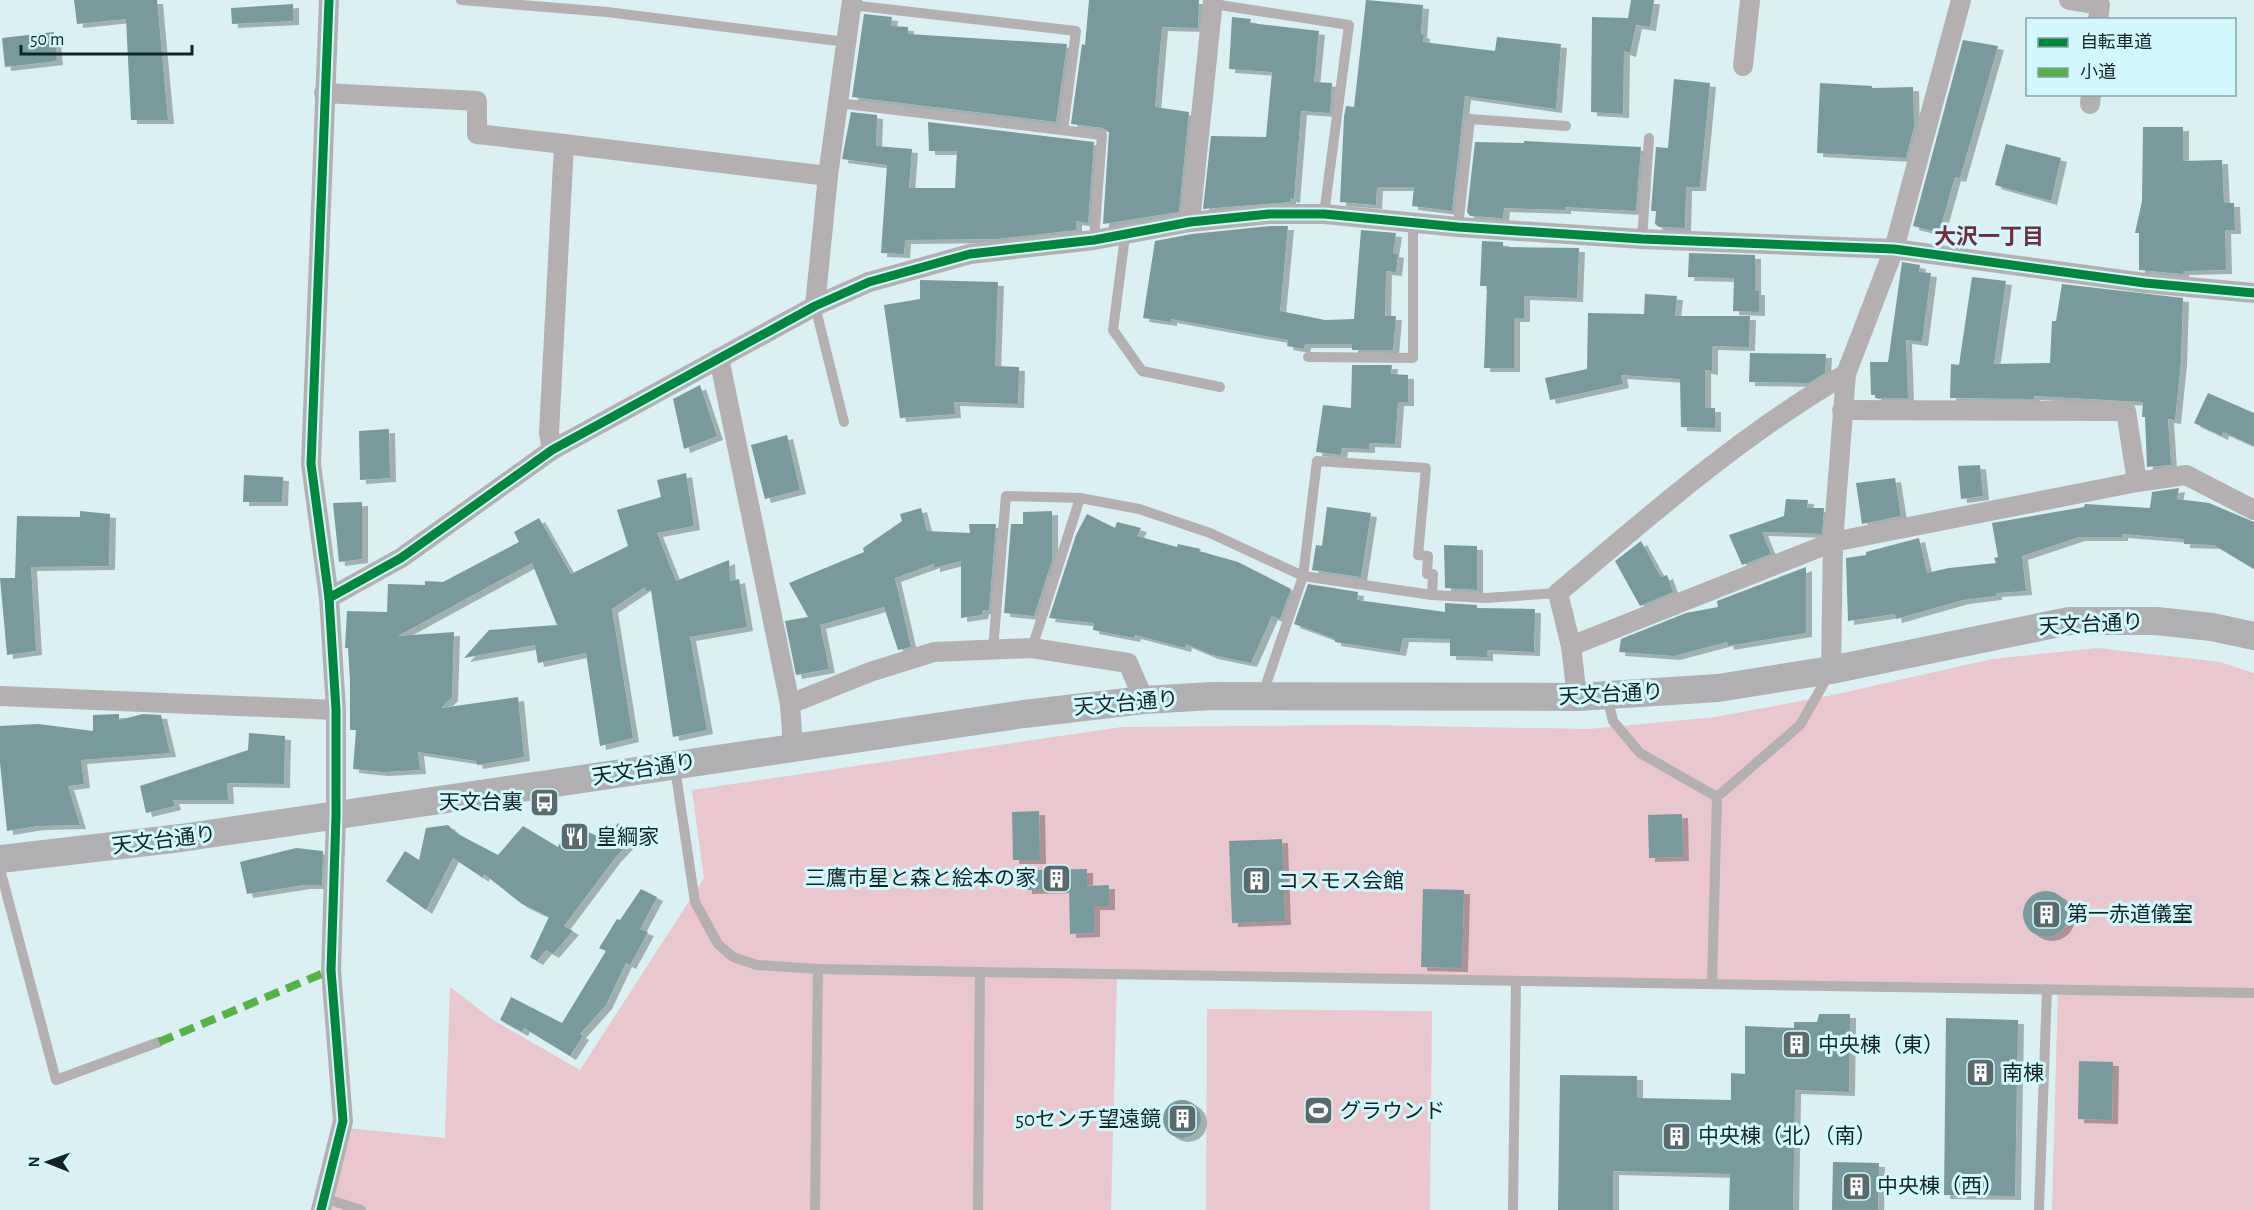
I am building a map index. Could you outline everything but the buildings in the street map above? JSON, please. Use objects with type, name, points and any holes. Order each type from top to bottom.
[{"type":"main road","name":"天文台通り","points":[[0,859],[181,838],[674,764],[1024,714],[1144,700],[1262,696],[1576,697],[1718,688],[1831,670],[2069,621],[2184,623],[2254,636]]},
{"type":"street","points":[[322,1204],[343,1121],[331,970],[336,816],[336,710],[329,598],[311,464],[329,0]]},
{"type":"street","points":[[1743,66],[1750,0]]},
{"type":"street","points":[[1831,670],[1833,542],[1846,374],[1894,249],[1961,0]]},
{"type":"street","points":[[2069,0],[2100,5],[2098,18]]},
{"type":"street","points":[[815,306],[828,176],[851,2]]},
{"type":"street","points":[[1190,222],[1213,2]]},
{"type":"street","points":[[324,93],[477,101],[477,134],[828,176]]},
{"type":"street","points":[[552,450],[549,433],[564,144]]},
{"type":"street","points":[[329,598],[400,558],[552,450],[815,306],[868,282],[970,254],[1125,236],[1190,222],[1269,214],[1324,214],[1458,227],[1642,239],[1894,249],[2145,283],[2254,293]]},
{"type":"street","points":[[719,358],[790,704],[793,748]]},
{"type":"street","points":[[1576,697],[1570,646],[1558,593],[1648,517],[1734,451],[1820,389],[1846,374]]},
{"type":"street","points":[[1842,410],[2126,411],[2138,482]]},
{"type":"street","points":[[1570,646],[1833,542],[2138,482],[2186,476],[2254,510]]},
{"type":"street","points":[[790,704],[870,672],[934,652],[1032,648],[1128,663],[1144,700]]},
{"type":"street","points":[[0,696],[336,710]]},
{"type":"lane","points":[[461,0],[607,12],[846,42]]},
{"type":"lane","points":[[851,2],[1076,31],[1064,130]]},
{"type":"lane","points":[[1213,2],[1349,25],[1324,214]]},
{"type":"lane","points":[[838,103],[1102,135],[1094,240]]},
{"type":"lane","points":[[1458,227],[1470,119],[1566,126]]},
{"type":"lane","points":[[1642,239],[1649,138]]},
{"type":"lane","points":[[1308,357],[1413,358],[1413,223]]},
{"type":"lane","points":[[1125,236],[1113,330],[1142,371],[1220,387]]},
{"type":"lane","points":[[815,306],[844,422]]},
{"type":"lane","points":[[1262,696],[1303,576],[1317,461],[1426,468],[1418,555],[1428,556],[1427,574],[1433,574],[1432,595]]},
{"type":"lane","points":[[993,649],[1006,496],[1080,498],[1139,509],[1210,533],[1303,576],[1432,595],[1486,598],[1558,593]]},
{"type":"lane","points":[[1032,648],[1080,498]]},
{"type":"lane","points":[[1712,984],[1717,797],[1800,725],[1831,670]]},
{"type":"lane","points":[[1607,696],[1613,721],[1640,753],[1717,797]]},
{"type":"lane","points":[[674,764],[695,903],[718,944],[733,957],[745,963],[818,969],[2254,993]]},
{"type":"lane","points":[[0,869],[56,1080],[159,1042]]},
{"type":"lane","points":[[815,1210],[818,969]]},
{"type":"lane","points":[[978,1210],[980,972]]},
{"type":"lane","points":[[1513,1210],[1516,981]]},
{"type":"lane","points":[[2039,1210],[2047,989]]},
{"type":"lane","points":[[322,1204],[361,1210]]},
{"type":"shaded area","points":[[2098,648],[2220,662],[2254,673],[2254,1210],[2052,1210],[2058,989],[1117,977],[1111,1210],[326,1210],[347,1128],[445,1138],[450,987],[493,1020],[580,1070],[704,878],[692,790],[1122,727],[1362,725],[1589,729],[1715,717],[1833,695],[1992,659]]},
{"type":"shaded area","name":"グラウンド","points":[[1207,1009],[1432,1011],[1430,1210],[1206,1210]]},
{"type":"marked path","points":[[159,1042],[331,970]]},
{"type":"cycle path","points":[[321,1210],[343,1121],[331,970],[336,816],[336,710],[329,598],[311,464],[329,0]]},
{"type":"cycle path","points":[[329,598],[401,558],[552,450],[815,306],[869,282],[970,254],[1094,240],[1190,222],[1269,214],[1324,214],[1458,227],[1642,239],[1894,249],[2145,283],[2254,293]]},
{"type":"place","name":"天文台裏","points":[[544,802]]},
{"type":"place","name":"皇綱家","points":[[575,837]]},
{"type":"place","name":"三鷹市星と森と絵本の家","points":[[1057,878]]},
{"type":"place","name":"コスモス会館","points":[[1257,881]]},
{"type":"place","name":"第一赤道儀室","points":[[2046,914]]},
{"type":"place","name":"中央棟（東）","points":[[1797,1045]]},
{"type":"place","name":"南棟","points":[[1981,1073]]},
{"type":"place","name":"グラウンド","points":[[1319,1111]]},
{"type":"place","name":"50センチ望遠鏡","points":[[1182,1119]]},
{"type":"place","name":"中央棟（北）（南）","points":[[1677,1136]]},
{"type":"place","name":"中央棟（西）","points":[[1856,1186]]},
{"type":"district","name":"大沢一丁目","points":[[1989,236]]}]
